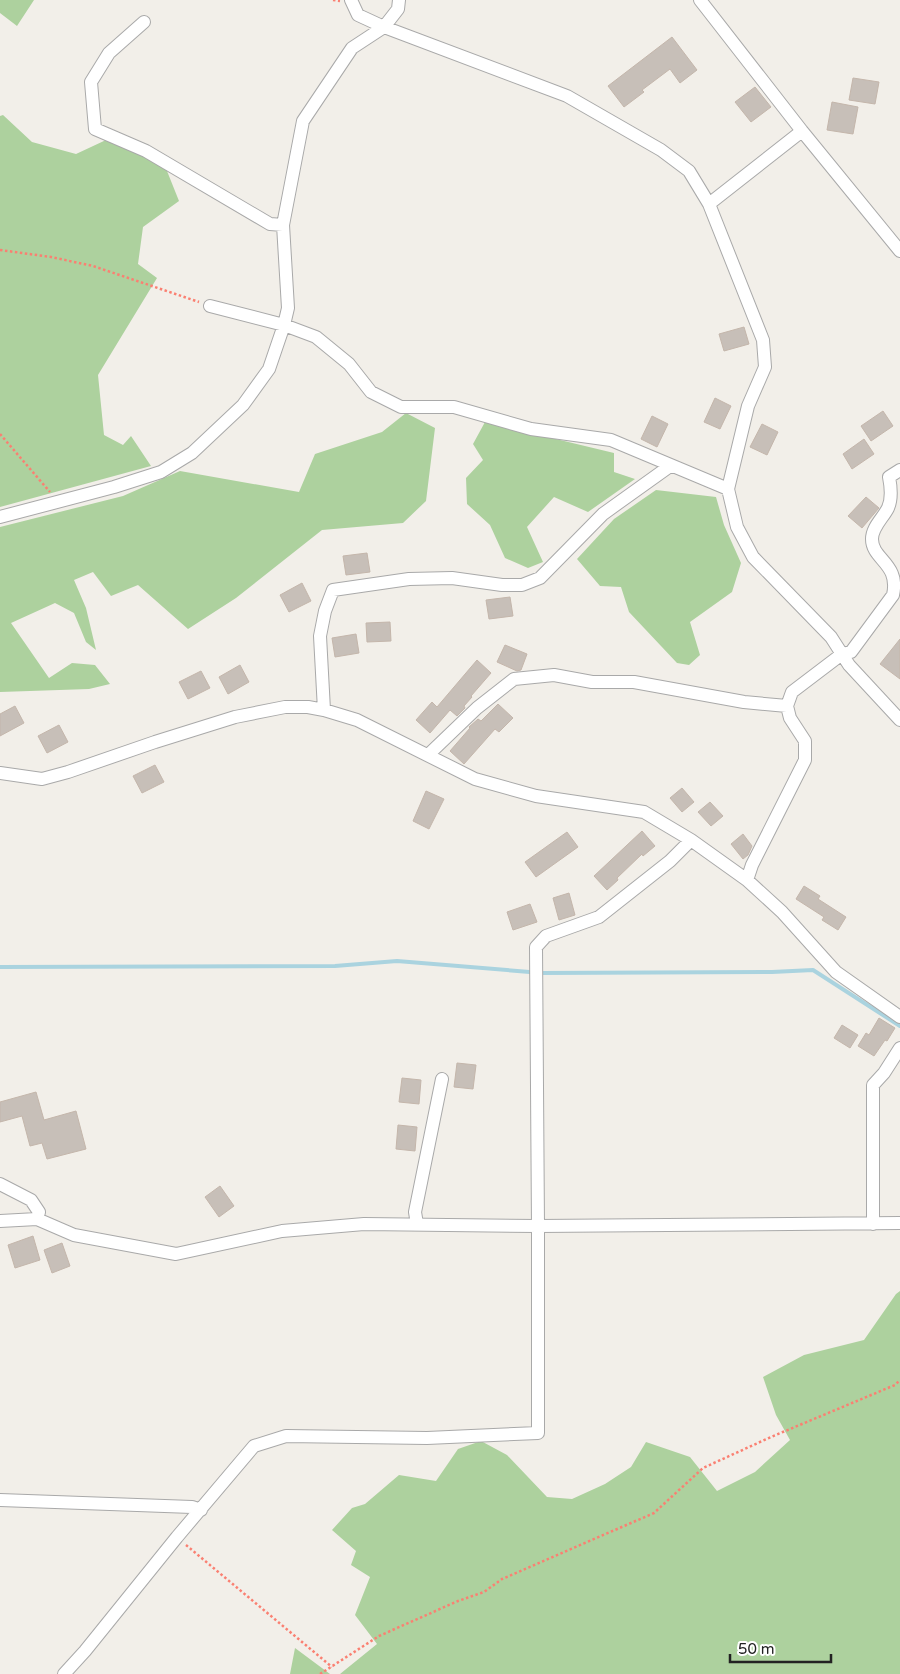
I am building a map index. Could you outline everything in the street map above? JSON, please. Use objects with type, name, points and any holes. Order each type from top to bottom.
[{"type":"street","points":[[351,0],[358,15],[384,28],[567,96],[662,150],[689,170],[709,204],[763,340],[765,367],[748,406],[728,489],[736,527],[753,557],[831,637],[850,665],[900,720]]},
{"type":"street","points":[[0,516],[114,487],[162,472],[192,453],[243,405],[269,369],[288,308],[283,225],[302,121],[352,48],[384,28],[398,9],[399,0]]},
{"type":"street","points":[[700,0],[802,131],[900,251]]},
{"type":"street","points":[[144,22],[109,53],[91,82],[95,129],[146,151],[270,224],[283,225]]},
{"type":"street","points":[[709,204],[802,131]]},
{"type":"street","points":[[210,306],[284,325],[316,336],[349,364],[370,392],[401,407],[454,407],[531,429],[611,440],[728,489]]},
{"type":"street","points":[[324,710],[320,636],[325,610],[333,590],[418,578],[452,578],[502,585],[522,585],[540,578],[603,514],[670,466]]},
{"type":"street","points":[[747,880],[805,760],[805,741],[790,718],[787,706],[792,692],[842,654],[851,652],[893,595],[896,584],[892,572],[875,550],[872,540],[873,531],[889,507],[891,498],[890,477],[900,470]]},
{"type":"street","points":[[428,755],[477,708],[514,679],[554,675],[592,682],[634,682],[744,702],[787,706]]},
{"type":"street","points":[[0,773],[42,779],[235,717],[284,707],[308,707],[324,710],[357,720],[475,779],[536,796],[644,812],[691,840],[747,880],[782,912],[836,972],[900,1017]]},
{"type":"street","points":[[64,1674],[254,1446],[286,1436],[426,1438],[538,1433],[536,947],[546,936],[599,917],[670,861],[691,840]]},
{"type":"street","points":[[873,1224],[873,1085],[884,1073],[900,1048]]},
{"type":"street","points":[[417,1224],[415,1212],[442,1079]]},
{"type":"street","points":[[0,1184],[31,1200],[39,1212],[37,1219]]},
{"type":"street","points":[[0,1222],[37,1219],[74,1235],[176,1254],[282,1231],[364,1224],[538,1226],[900,1223]]},
{"type":"street","points":[[0,1500],[192,1507],[201,1510]]},
{"type":"path","points":[[0,250],[51,256],[94,266],[210,306]]},
{"type":"path","points":[[0,434],[57,501]]},
{"type":"path","points":[[320,1674],[379,1636],[458,1601],[484,1592],[502,1579],[654,1513],[703,1468],[895,1385],[900,1380]]},
{"type":"path","points":[[177,1537],[332,1667]]},
{"type":"green space","points":[[0,0],[34,0],[17,26],[0,13]]},
{"type":"green space","points":[[3,115],[32,142],[76,154],[106,140],[165,166],[179,201],[143,227],[138,264],[157,278],[98,375],[104,435],[123,445],[131,436],[151,466],[0,507],[0,116]]},
{"type":"green space","points":[[406,413],[435,428],[426,501],[403,523],[322,530],[236,598],[188,629],[138,585],[111,596],[93,572],[74,580],[86,608],[96,650],[86,642],[74,613],[55,603],[11,623],[49,678],[72,663],[95,665],[110,684],[89,689],[0,692],[0,527],[123,496],[180,471],[299,492],[315,454],[382,432]]},
{"type":"green space","points":[[485,422],[614,453],[614,472],[635,479],[588,512],[554,497],[527,527],[543,562],[528,568],[505,558],[490,525],[467,504],[466,478],[483,460],[473,444]]},
{"type":"green space","points":[[656,490],[716,497],[724,525],[741,563],[732,592],[690,622],[700,655],[689,665],[677,663],[629,612],[621,587],[600,586],[577,559],[614,519]]},
{"type":"green space","points":[[900,1291],[900,1674],[340,1674],[377,1644],[355,1615],[370,1577],[351,1565],[356,1551],[332,1530],[352,1508],[365,1504],[399,1475],[436,1481],[458,1449],[481,1441],[507,1455],[547,1497],[572,1499],[605,1484],[631,1467],[646,1442],[690,1457],[717,1491],[755,1472],[790,1440],[776,1415],[763,1377],[804,1355],[864,1340]]},
{"type":"green space","points":[[295,1648],[330,1674],[290,1674]]},
{"type":"building","points":[[672,37],[697,70],[680,83],[670,69],[642,90],[644,92],[624,107],[608,86]]},
{"type":"building","points":[[853,78],[879,82],[875,104],[849,100]]},
{"type":"building","points":[[755,87],[771,107],[751,122],[735,102]]},
{"type":"building","points":[[832,102],[858,107],[853,134],[827,130]]},
{"type":"building","points":[[744,327],[749,344],[724,351],[719,334]]},
{"type":"building","points":[[715,398],[731,406],[720,429],[704,422]]},
{"type":"building","points":[[883,411],[893,426],[871,441],[861,426]]},
{"type":"building","points":[[652,416],[668,424],[657,447],[641,439]]},
{"type":"building","points":[[762,424],[778,432],[767,455],[750,447]]},
{"type":"building","points":[[864,439],[874,454],[852,469],[843,454]]},
{"type":"building","points":[[866,497],[879,508],[862,528],[848,516]]},
{"type":"building","points":[[367,553],[370,572],[346,575],[343,556]]},
{"type":"building","points":[[302,583],[311,601],[289,612],[280,595]]},
{"type":"building","points":[[510,597],[513,616],[489,619],[486,600]]},
{"type":"building","points":[[390,622],[391,641],[367,642],[366,623]]},
{"type":"building","points":[[356,634],[359,653],[335,657],[332,638]]},
{"type":"building","points":[[900,639],[900,679],[880,664]]},
{"type":"building","points":[[505,645],[527,654],[521,670],[517,671],[497,662]]},
{"type":"building","points":[[477,660],[491,673],[457,716],[450,710],[430,733],[416,720],[432,702],[437,707]]},
{"type":"building","points":[[240,665],[249,682],[228,694],[219,677]]},
{"type":"building","points":[[201,671],[210,688],[188,699],[179,682]]},
{"type":"building","points":[[498,704],[513,718],[499,732],[495,729],[464,764],[450,751],[469,727],[478,719],[481,721]]},
{"type":"building","points":[[15,706],[24,723],[0,736],[0,714]]},
{"type":"building","points":[[59,725],[68,742],[47,753],[38,736]]},
{"type":"building","points":[[155,765],[164,782],[142,793],[133,776]]},
{"type":"building","points":[[682,788],[694,802],[682,812],[670,798]]},
{"type":"building","points":[[426,791],[444,799],[429,829],[413,821]]},
{"type":"building","points":[[710,802],[723,816],[711,826],[698,812]]},
{"type":"building","points":[[642,831],[655,846],[643,856],[642,854],[607,890],[594,876]]},
{"type":"building","points":[[567,832],[578,847],[536,877],[525,862]]},
{"type":"building","points":[[743,834],[752,846],[748,855],[743,859],[731,844]]},
{"type":"building","points":[[804,886],[820,896],[818,899],[846,917],[838,930],[822,920],[824,917],[796,899]]},
{"type":"building","points":[[569,893],[575,915],[559,920],[553,898]]},
{"type":"building","points":[[530,904],[537,922],[513,930],[507,912]]},
{"type":"building","points":[[879,1018],[895,1028],[874,1056],[858,1046],[866,1033],[869,1035]]},
{"type":"building","points":[[842,1025],[858,1035],[850,1048],[834,1038]]},
{"type":"building","points":[[457,1063],[476,1065],[473,1089],[454,1087]]},
{"type":"building","points":[[402,1078],[421,1080],[419,1104],[399,1102]]},
{"type":"building","points":[[36,1092],[44,1120],[76,1111],[86,1149],[47,1159],[42,1143],[30,1146],[22,1116],[0,1122],[0,1102]]},
{"type":"building","points":[[398,1125],[417,1127],[415,1151],[396,1149]]},
{"type":"building","points":[[220,1186],[234,1206],[219,1217],[205,1197]]},
{"type":"building","points":[[33,1236],[40,1260],[15,1268],[8,1245]]},
{"type":"building","points":[[62,1243],[70,1266],[52,1273],[44,1250]]},
{"type":"waterway","points":[[0,967],[335,966],[397,961],[542,973],[772,972],[813,970],[900,1026]]}]
